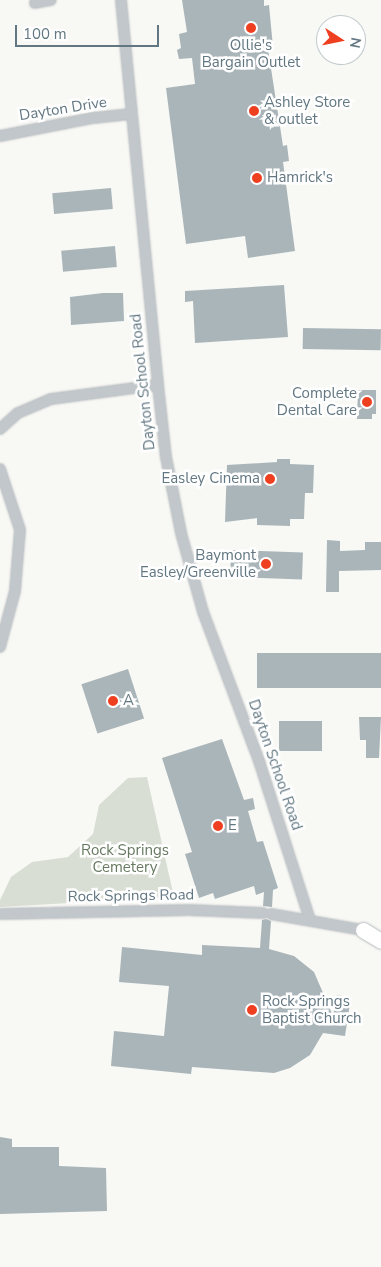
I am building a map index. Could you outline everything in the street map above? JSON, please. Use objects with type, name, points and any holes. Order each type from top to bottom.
[{"type":"highway","points":[[364,930],[381,941]]},
{"type":"street","points":[[35,3],[50,0]]},
{"type":"street","name":"Dayton School Road","points":[[121,0],[158,385],[169,472],[191,571],[259,761],[310,920]]},
{"type":"street","name":"Dayton Drive","points":[[0,136],[131,114]]},
{"type":"street","points":[[0,429],[18,413],[51,399],[158,385]]},
{"type":"street","points":[[0,469],[20,530],[20,557],[1,642]]},
{"type":"street","name":"Rock Springs Road","points":[[0,914],[189,910],[267,913],[381,933]]},
{"type":"green space","name":"Rock Springs Cemetery","points":[[147,777],[174,897],[0,907],[0,900],[11,877],[32,862],[68,857],[93,834],[99,805],[128,778]]},
{"type":"building","points":[[182,0],[264,0],[264,6],[269,5],[273,47],[268,49],[283,146],[287,145],[289,161],[283,162],[295,251],[248,258],[245,236],[186,244],[166,88],[195,84],[192,58],[179,59],[177,50],[181,48],[179,34],[187,32]]},
{"type":"building","points":[[111,188],[113,209],[54,214],[52,193]]},
{"type":"building","points":[[115,246],[117,267],[63,272],[61,251]]},
{"type":"building","points":[[284,285],[288,337],[195,343],[193,301],[185,302],[185,291]]},
{"type":"building","points":[[103,293],[123,293],[124,321],[71,325],[70,297]]},
{"type":"building","points":[[303,328],[381,329],[381,350],[303,349]]},
{"type":"building","name":"Complete Dental Care","points":[[358,390],[376,390],[376,414],[372,414],[372,419],[357,419]]},
{"type":"building","name":"Easley Cinema","points":[[277,459],[290,459],[290,464],[314,465],[313,493],[305,493],[304,519],[290,519],[290,526],[257,525],[257,518],[225,522],[227,465],[277,462]]},
{"type":"building","points":[[327,540],[340,541],[340,551],[365,550],[365,542],[381,542],[381,570],[339,571],[339,592],[326,592]]},
{"type":"building","name":"Baymont Easley/Greenville","points":[[231,550],[303,553],[302,579],[230,577]]},
{"type":"building","points":[[257,653],[381,653],[381,688],[257,688]]},
{"type":"building","name":"A","points":[[128,669],[144,718],[97,734],[81,684]]},
{"type":"building","points":[[359,717],[381,717],[379,758],[366,758],[366,740],[360,740]]},
{"type":"building","points":[[279,721],[322,721],[322,751],[279,751]]},
{"type":"building","name":"E","points":[[222,739],[244,800],[253,798],[255,809],[248,811],[257,842],[263,841],[278,888],[273,890],[272,907],[263,906],[264,892],[256,895],[254,886],[215,899],[213,893],[199,898],[185,854],[192,852],[162,758]]},
{"type":"building","points":[[262,920],[271,921],[269,949],[294,956],[314,972],[333,1016],[337,995],[351,997],[345,1036],[323,1033],[310,1055],[290,1068],[274,1073],[192,1067],[191,1074],[111,1066],[114,1031],[164,1036],[169,986],[119,982],[122,947],[202,955],[202,945],[260,948]]},
{"type":"building","points":[[0,1137],[12,1139],[12,1147],[59,1147],[59,1166],[106,1168],[107,1211],[0,1214]]},
{"type":"place","name":"Ollie's Bargain Outlet","points":[[251,28]]},
{"type":"place","name":"Ashley Store & outlet","points":[[254,111]]},
{"type":"place","name":"Hamrick's","points":[[257,178]]},
{"type":"place","name":"Complete Dental Care","points":[[367,402]]},
{"type":"place","name":"Easley Cinema","points":[[270,479]]},
{"type":"place","name":"Baymont Easley/Greenville","points":[[266,564]]},
{"type":"place","name":"A","points":[[113,701]]},
{"type":"place","name":"E","points":[[218,826]]},
{"type":"place","name":"Rock Springs Baptist Church","points":[[252,1010]]}]
